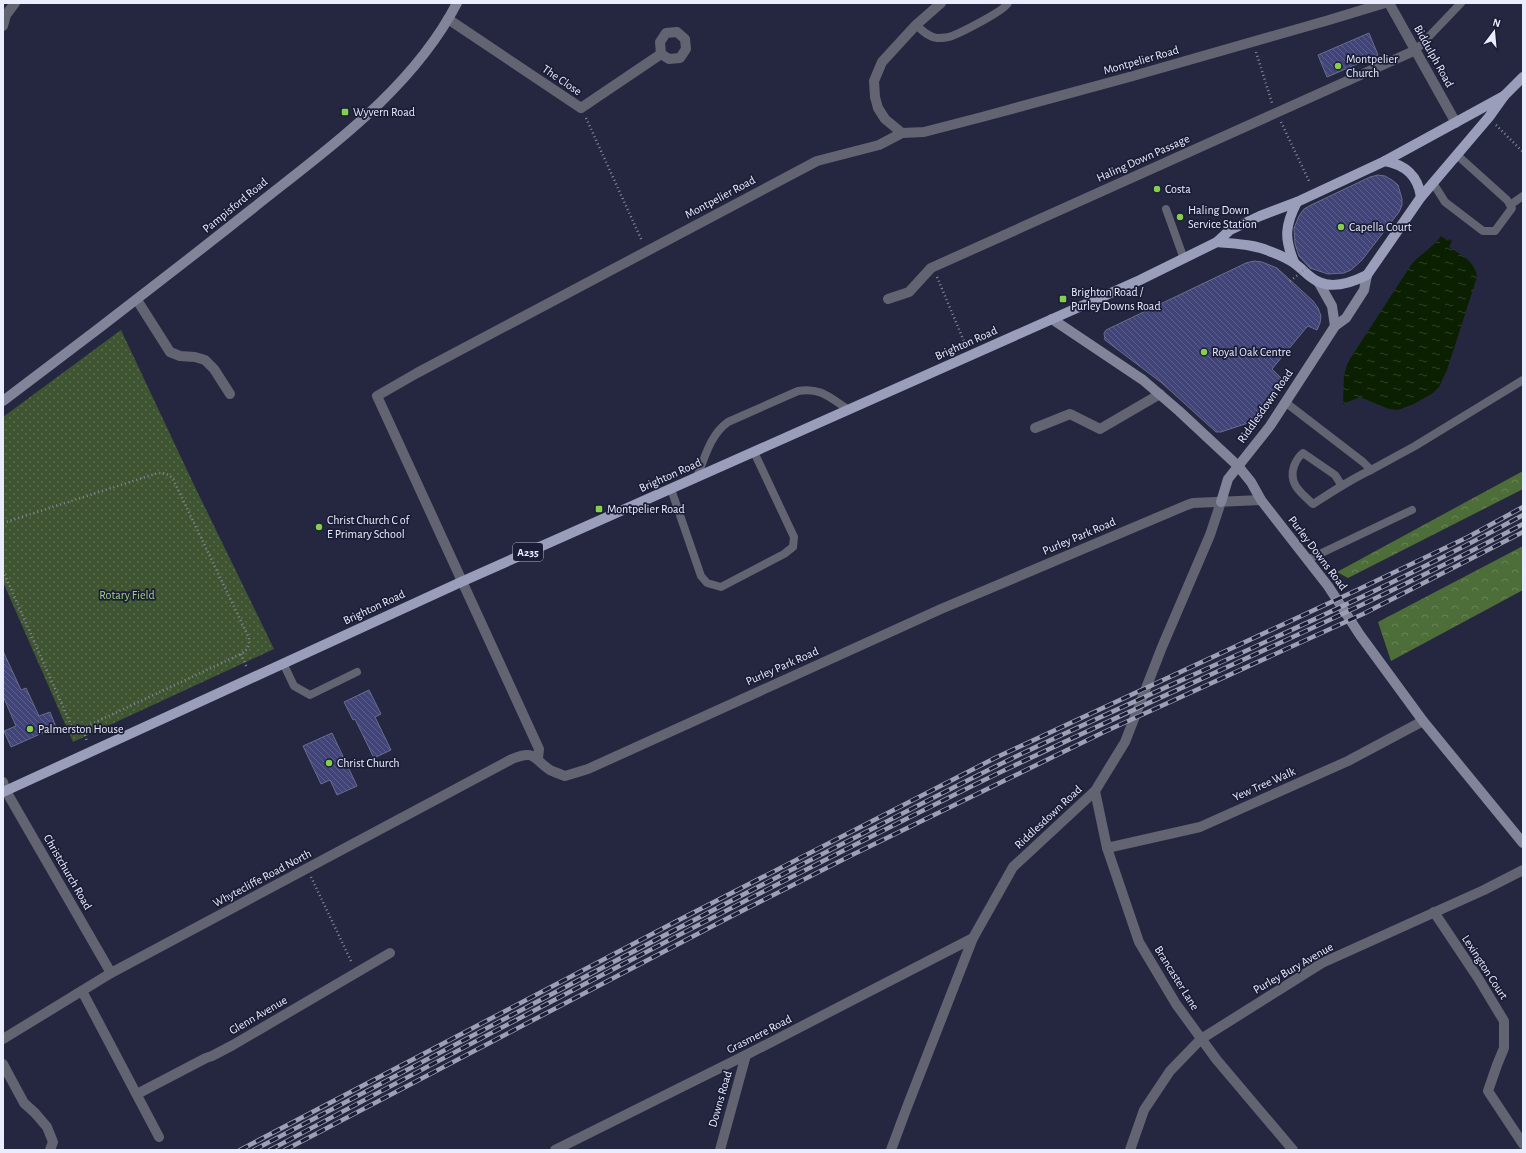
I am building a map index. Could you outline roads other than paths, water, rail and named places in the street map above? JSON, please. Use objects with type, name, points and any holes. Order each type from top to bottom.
[{"type":"main road","points":[[1217,242],[1256,247],[1294,262],[1307,274],[1319,282],[1343,284],[1356,281],[1367,275],[1421,197],[1489,117],[1504,96],[1523,76]]},
{"type":"main road","points":[[1294,262],[1287,245],[1287,227],[1289,218],[1297,202],[1386,161],[1504,96]]},
{"type":"main road","points":[[1386,161],[1400,165],[1411,173],[1419,185],[1421,197]]},
{"type":"main road","name":"Brighton Road","points":[[4,788],[91,752],[461,582],[1140,280],[1217,242],[1230,230],[1260,216],[1297,202]]},
{"type":"street","points":[[3,26],[6,15],[15,3]]},
{"type":"street","name":"Pampisford Road","points":[[3,402],[137,300],[316,158],[368,114],[415,66],[430,47],[457,3]]},
{"type":"street","points":[[902,132],[886,119],[878,108],[874,81],[882,62],[916,25],[941,3]]},
{"type":"street","name":"Montpelier Road","points":[[461,582],[377,396],[417,372],[817,161],[879,145],[902,132],[924,132],[982,117],[1253,42],[1385,3]]},
{"type":"street","name":"Biddulph Road","points":[[1389,3],[1456,123]]},
{"type":"street","name":"The Close","points":[[448,19],[581,108],[661,54]]},
{"type":"street","name":"Haling Down Passage","points":[[888,299],[909,292],[933,267],[1416,50]]},
{"type":"street","name":"Riddlesdown Road","points":[[891,1150],[973,938],[1013,867],[1095,791],[1125,742],[1162,647],[1210,535],[1228,480],[1270,426],[1334,326],[1346,318],[1364,290],[1367,275]]},
{"type":"street","points":[[1319,282],[1332,306],[1334,326]]},
{"type":"street","points":[[137,300],[170,352],[180,356],[195,357],[205,360],[214,369],[230,394]]},
{"type":"street","name":"Purley Downs Road","points":[[1052,319],[1143,380],[1238,466],[1251,482],[1261,500],[1328,586],[1360,635],[1423,721],[1523,843]]},
{"type":"street","points":[[1035,428],[1070,414],[1100,429],[1160,394]]},
{"type":"street","points":[[1221,502],[1261,500]]},
{"type":"street","name":"Purley Park Road","points":[[538,758],[550,769],[565,776],[588,769],[941,609],[1187,505],[1193,503],[1221,502]]},
{"type":"street","points":[[461,582],[539,749],[538,758]]},
{"type":"street","name":"Yew Tree Walk","points":[[1107,848],[1200,827],[1348,761],[1423,721]]},
{"type":"street","name":"Whytecliffe Road North","points":[[3,1038],[111,974],[512,759],[522,755],[530,755],[538,758]]},
{"type":"street","name":"Christchurch Road","points":[[4,788],[111,974]]},
{"type":"street","name":"Brancaster Lane","points":[[1095,791],[1107,848],[1139,942],[1176,1004],[1216,1059],[1293,1150]]},
{"type":"street","name":"Purley Bury Avenue","points":[[1130,1150],[1144,1110],[1170,1071],[1201,1038],[1322,963],[1484,890],[1523,870]]},
{"type":"street","name":"Lexington Court","points":[[1434,912],[1504,1020],[1504,1048],[1488,1091],[1523,1144]]},
{"type":"street","name":"Grasmere Road","points":[[555,1150],[746,1055],[973,938]]},
{"type":"street","name":"Glenn Avenue","points":[[137,1094],[233,1045],[390,953]]},
{"type":"street","points":[[82,991],[159,1137]]},
{"type":"street","name":"Downs Road","points":[[720,1150],[746,1055]]},
{"type":"street","points":[[3,1064],[24,1103],[47,1127],[53,1142],[50,1150]]},
{"type":"lane","points":[[916,25],[928,35],[935,38],[952,36],[999,12],[1008,3]]},
{"type":"lane","points":[[1416,50],[1461,3]]},
{"type":"lane","points":[[1433,183],[1445,202],[1483,231],[1495,231],[1512,208],[1507,200],[1457,155]]},
{"type":"lane","points":[[1510,205],[1523,196]]},
{"type":"lane","points":[[1166,209],[1184,259]]},
{"type":"lane","points":[[1342,486],[1336,475],[1303,453],[1295,462],[1291,478],[1295,486],[1313,504],[1342,486],[1416,446],[1523,380]]},
{"type":"lane","points":[[697,477],[711,440],[721,427],[728,422],[798,390],[808,389],[819,391],[849,410]]},
{"type":"lane","points":[[1285,402],[1363,462],[1371,470]]},
{"type":"lane","points":[[670,489],[701,576],[707,583],[721,587],[784,554],[793,547],[794,537],[754,452]]},
{"type":"lane","points":[[1307,560],[1412,510]]},
{"type":"lane","points":[[284,663],[294,686],[310,695],[357,672]]},
{"type":"water","points":[[1441,236],[1448,241],[1449,239],[1452,241],[1449,247],[1463,256],[1470,263],[1476,271],[1477,277],[1447,370],[1439,387],[1433,393],[1414,404],[1398,410],[1389,409],[1360,397],[1343,404],[1344,375],[1348,362],[1411,265]]},
{"type":"railway","points":[[240,1150],[675,922],[995,758],[1355,591],[1468,537],[1523,507]]},
{"type":"railway","points":[[254,1150],[695,920],[976,776],[1337,609],[1461,548],[1523,515]]},
{"type":"railway","points":[[270,1150],[706,921],[970,787],[1108,721],[1317,626],[1523,524]]},
{"type":"railway","points":[[285,1150],[728,918],[854,854],[1104,732],[1363,614],[1523,532]]},
{"type":"place","name":"Montpelier Church","points":[[1338,66]]},
{"type":"place","name":"Wyvern Road","points":[[345,112]]},
{"type":"place","name":"Costa","points":[[1157,189]]},
{"type":"place","name":"Haling Down Service Station","points":[[1180,217]]},
{"type":"place","name":"Capella Court","points":[[1341,227]]},
{"type":"place","name":"Brighton Road / Purley Downs Road","points":[[1063,299]]},
{"type":"place","name":"Royal Oak Centre","points":[[1204,352]]},
{"type":"place","name":"Montpelier Road","points":[[599,509]]},
{"type":"place","name":"Christ Church C of E Primary School","points":[[319,527]]},
{"type":"place","name":"Palmerston House","points":[[30,729]]},
{"type":"place","name":"Christ Church","points":[[329,763]]},
{"type":"park label","name":"Rotary Field","points":[[127,595]]}]
